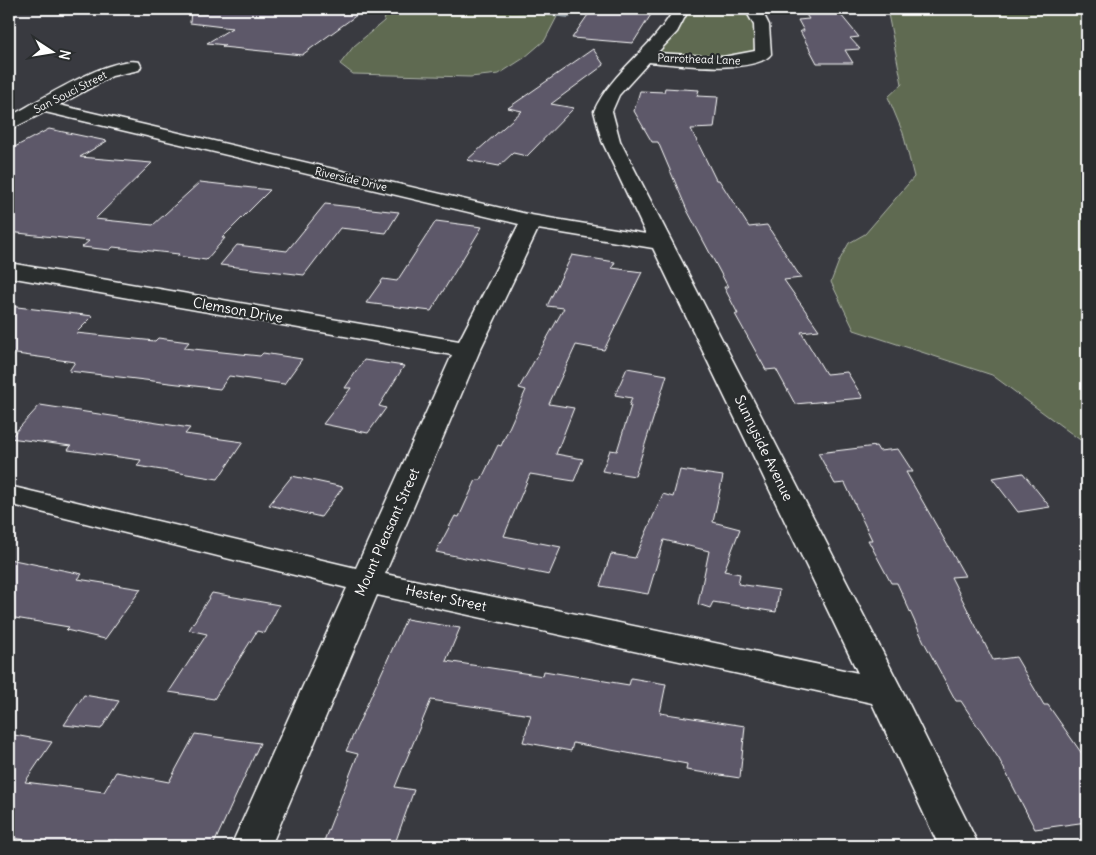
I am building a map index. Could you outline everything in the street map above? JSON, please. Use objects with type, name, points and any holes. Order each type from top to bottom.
[{"type":"street","name":"Sunnyside Avenue","points":[[681,9],[671,30],[611,93],[603,111],[611,141],[885,692],[959,846]]},
{"type":"street","name":"Parrothead Lane","points":[[645,57],[734,62],[757,58],[763,54],[763,28],[759,16],[754,9]]},
{"type":"street","name":"San Souci Street","points":[[9,124],[106,72],[133,66]]},
{"type":"street","name":"Riverside Drive","points":[[42,106],[532,221],[662,243]]},
{"type":"street","name":"Mount Pleasant Street","points":[[251,846],[467,350],[532,221]]},
{"type":"street","name":"Clemson Drive","points":[[9,270],[467,350]]},
{"type":"street","name":"Hester Street","points":[[9,495],[365,581],[885,692]]},
{"type":"green space","points":[[387,9],[561,9],[545,40],[524,58],[499,74],[470,77],[353,74],[340,64],[354,46],[384,21]]},
{"type":"green space","points":[[681,9],[753,9],[759,16],[757,58],[645,57],[671,29]]},
{"type":"green space","points":[[887,9],[1087,9],[1087,445],[992,375],[854,330],[831,282],[839,261],[849,243],[865,234],[914,177],[903,133],[888,97],[902,84]]},
{"type":"building","points":[[191,9],[365,9],[302,55],[222,47],[225,45],[207,43],[232,28],[190,23]]},
{"type":"building","points":[[592,9],[643,9],[641,12],[652,13],[633,43],[572,38]]},
{"type":"building","points":[[802,9],[836,9],[859,37],[850,38],[860,49],[845,50],[853,63],[817,63],[800,31],[804,31],[798,20],[809,19]]},
{"type":"building","points":[[593,49],[604,65],[551,104],[574,108],[527,156],[513,153],[499,166],[467,160],[522,111],[508,108]]},
{"type":"building","points":[[665,88],[699,90],[697,96],[718,97],[714,128],[691,129],[716,180],[719,180],[749,227],[767,225],[801,278],[784,280],[819,330],[801,332],[826,374],[847,372],[863,398],[795,404],[776,369],[766,370],[735,314],[738,314],[724,287],[728,287],[687,210],[658,142],[652,142],[634,111],[640,91],[664,92]]},
{"type":"building","points":[[49,129],[107,141],[80,157],[152,163],[95,219],[153,225],[200,182],[270,190],[222,238],[225,238],[206,260],[177,256],[179,254],[113,247],[110,250],[82,247],[89,241],[9,232],[9,150]]},
{"type":"building","points":[[325,204],[399,212],[386,233],[340,228],[304,275],[220,265],[237,245],[287,251]]},
{"type":"building","points":[[436,221],[482,227],[431,311],[366,303],[383,279],[397,281]]},
{"type":"building","points":[[572,255],[615,262],[612,268],[642,272],[604,350],[576,345],[549,404],[574,408],[556,454],[583,459],[574,481],[530,474],[504,536],[561,547],[549,575],[436,552],[455,516],[459,517],[476,480],[481,480],[498,445],[501,446],[526,390],[519,388],[564,308],[547,306]]},
{"type":"building","points":[[9,306],[93,316],[76,333],[155,341],[158,338],[189,342],[184,348],[260,356],[263,353],[302,359],[284,384],[229,376],[220,389],[69,371],[75,362],[9,353]]},
{"type":"building","points":[[364,360],[404,366],[379,406],[386,408],[368,433],[323,424],[351,388],[345,388]]},
{"type":"building","points":[[627,368],[667,375],[635,476],[602,471],[610,450],[617,451],[631,406],[629,406],[632,398],[615,395]]},
{"type":"building","points":[[40,405],[190,428],[185,434],[243,442],[218,479],[137,466],[141,460],[68,450],[71,446],[10,438]]},
{"type":"building","points":[[876,446],[879,451],[898,449],[913,472],[906,472],[965,576],[951,577],[993,660],[1016,657],[1044,705],[1048,705],[1087,761],[1087,822],[1035,829],[999,759],[961,701],[956,701],[924,642],[897,583],[891,583],[868,540],[872,540],[845,483],[835,484],[818,453]]},
{"type":"building","points":[[680,470],[723,476],[713,522],[740,529],[724,571],[740,574],[738,584],[779,590],[776,612],[713,602],[710,608],[698,604],[709,551],[664,540],[648,594],[600,586],[611,554],[635,558],[663,494],[673,497]]},
{"type":"building","points":[[1023,473],[1050,507],[1018,512],[992,478]]},
{"type":"building","points":[[292,476],[343,487],[321,517],[269,505]]},
{"type":"building","points":[[9,559],[82,574],[78,579],[141,589],[105,639],[66,630],[69,627],[9,617]]},
{"type":"building","points":[[212,593],[279,605],[265,633],[257,631],[214,699],[169,692],[207,634],[189,630]]},
{"type":"building","points":[[406,619],[460,628],[446,661],[543,676],[544,671],[629,685],[631,678],[666,684],[660,713],[745,726],[740,778],[686,770],[687,764],[573,743],[571,751],[523,742],[531,715],[431,700],[395,787],[414,790],[394,846],[322,846],[358,754],[346,751]]},
{"type":"building","points":[[84,695],[119,701],[101,729],[64,725]]},
{"type":"building","points":[[9,734],[52,742],[25,782],[104,792],[116,772],[169,782],[195,734],[260,743],[213,846],[146,846],[115,840],[112,846],[58,846],[9,837]]},
{"type":"waterway","points":[[498,9],[569,17]]}]
